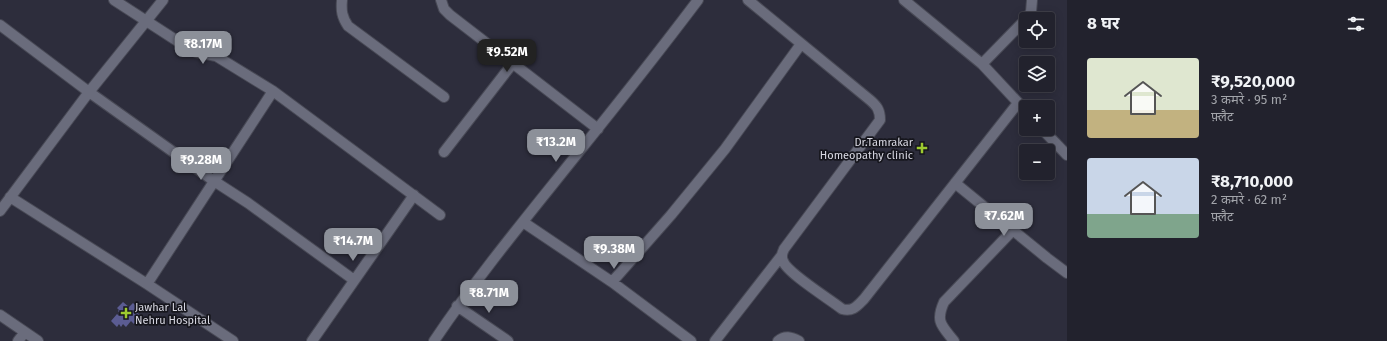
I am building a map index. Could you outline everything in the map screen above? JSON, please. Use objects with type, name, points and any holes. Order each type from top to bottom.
[{"type":"street","points":[[114,0],[146,22],[196,52],[216,56],[228,62],[273,91],[440,214]]},
{"type":"street","points":[[0,210],[89,92],[163,0]]},
{"type":"street","points":[[342,0],[342,18],[348,26],[444,97]]},
{"type":"street","points":[[441,0],[444,9],[450,15],[598,129]]},
{"type":"street","points":[[434,341],[497,253],[598,129],[698,0]]},
{"type":"street","points":[[715,341],[782,255],[784,249],[880,120],[878,107],[748,0]]},
{"type":"street","points":[[782,255],[782,260],[790,270],[842,309],[854,309],[864,299],[1018,103],[982,64],[904,0]]},
{"type":"street","points":[[1031,12],[1032,0]]},
{"type":"street","points":[[0,25],[89,92],[214,181],[248,203],[354,280]]},
{"type":"street","points":[[982,64],[1019,26]]},
{"type":"street","points":[[612,282],[671,215],[725,149],[802,44]]},
{"type":"street","points":[[444,152],[513,63]]},
{"type":"street","points":[[146,284],[273,91]]},
{"type":"street","points":[[1049,136],[1067,155]]},
{"type":"street","points":[[955,182],[1046,258],[1067,273]]},
{"type":"street","points":[[312,341],[414,196]]},
{"type":"street","points":[[10,197],[233,341]]},
{"type":"street","points":[[523,222],[612,282],[691,341]]},
{"type":"street","points":[[954,341],[942,326],[940,319],[940,312],[944,302],[1013,230]]},
{"type":"street","points":[[458,306],[508,341]]},
{"type":"street","points":[[0,315],[38,341]]},
{"type":"street","points":[[18,341],[24,332]]},
{"type":"street","points":[[778,341],[784,337],[790,337],[799,341]]},
{"type":"building","points":[[123,302],[129,307],[133,303],[137,307],[134,310],[141,316],[134,324],[131,321],[126,327],[123,324],[121,327],[119,324],[117,327],[111,321],[117,314],[119,316],[121,314],[117,308]]},
{"type":"place","name":"Dr.Tamrakar Homeopathy clinic","points":[[922,148]]},
{"type":"place","name":"Jawhar Lal Nehru Hospital","points":[[126,313]]}]
